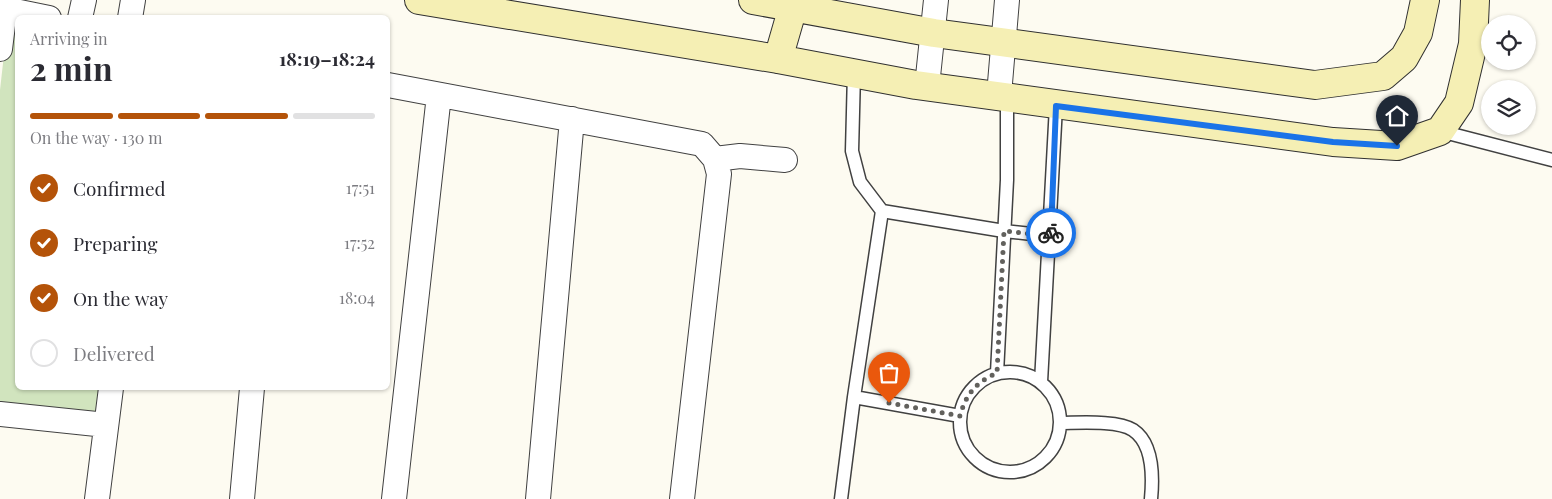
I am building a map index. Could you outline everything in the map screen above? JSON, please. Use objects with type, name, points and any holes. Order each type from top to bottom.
[{"type":"street","points":[[81,15],[84,0]]},
{"type":"street","points":[[130,15],[133,0]]},
{"type":"street","points":[[419,0],[1056,106],[1333,142],[1397,146],[1440,131],[1459,102],[1473,44],[1475,0]]},
{"type":"street","points":[[753,0],[934,33],[1315,85],[1383,76],[1404,58],[1418,34],[1425,0]]},
{"type":"street","points":[[927,86],[936,0]]},
{"type":"street","points":[[1003,96],[1003,43],[1007,0]]},
{"type":"street","points":[[778,59],[793,7]]},
{"type":"street","points":[[0,49],[2,8],[35,15]]},
{"type":"street","points":[[390,85],[702,144],[715,159],[719,174],[682,499]]},
{"type":"street","points":[[394,499],[439,95]]},
{"type":"street","points":[[538,499],[572,119]]},
{"type":"street","points":[[715,159],[740,156],[786,160]]},
{"type":"street","points":[[97,499],[111,390]]},
{"type":"street","points":[[242,499],[252,390]]},
{"type":"street","points":[[0,414],[106,426]]},
{"type":"lane","points":[[854,73],[852,151],[860,182],[882,211],[1004,231],[1050,236]]},
{"type":"lane","points":[[997,373],[1004,231],[1003,96]]},
{"type":"lane","points":[[1041,382],[1056,106]]},
{"type":"lane","points":[[1440,131],[1540,159],[1552,160]]},
{"type":"lane","points":[[841,499],[854,397],[882,211]]},
{"type":"lane","points":[[1012,372],[1028,375],[1041,382],[1052,394],[1058,408],[1060,423],[1057,440],[1044,459],[1022,472],[1006,473],[990,469],[977,460],[966,448],[960,432],[960,416],[964,402],[972,389],[983,379],[997,373],[1012,372]]},
{"type":"lane","points":[[854,397],[960,416]]},
{"type":"lane","points":[[1060,423],[1104,423],[1133,430],[1142,441],[1151,464],[1151,499]]},
{"type":"green space","points":[[9,10],[15,15],[15,390],[109,390],[106,417],[0,407],[0,90]]},
{"type":"way so far","points":[[889,403],[960,416],[964,402],[972,389],[983,379],[997,373],[1004,231],[1050,236],[1051,233]]},
{"type":"route","points":[[1051,233],[1056,106],[1333,142],[1397,146]]}]
